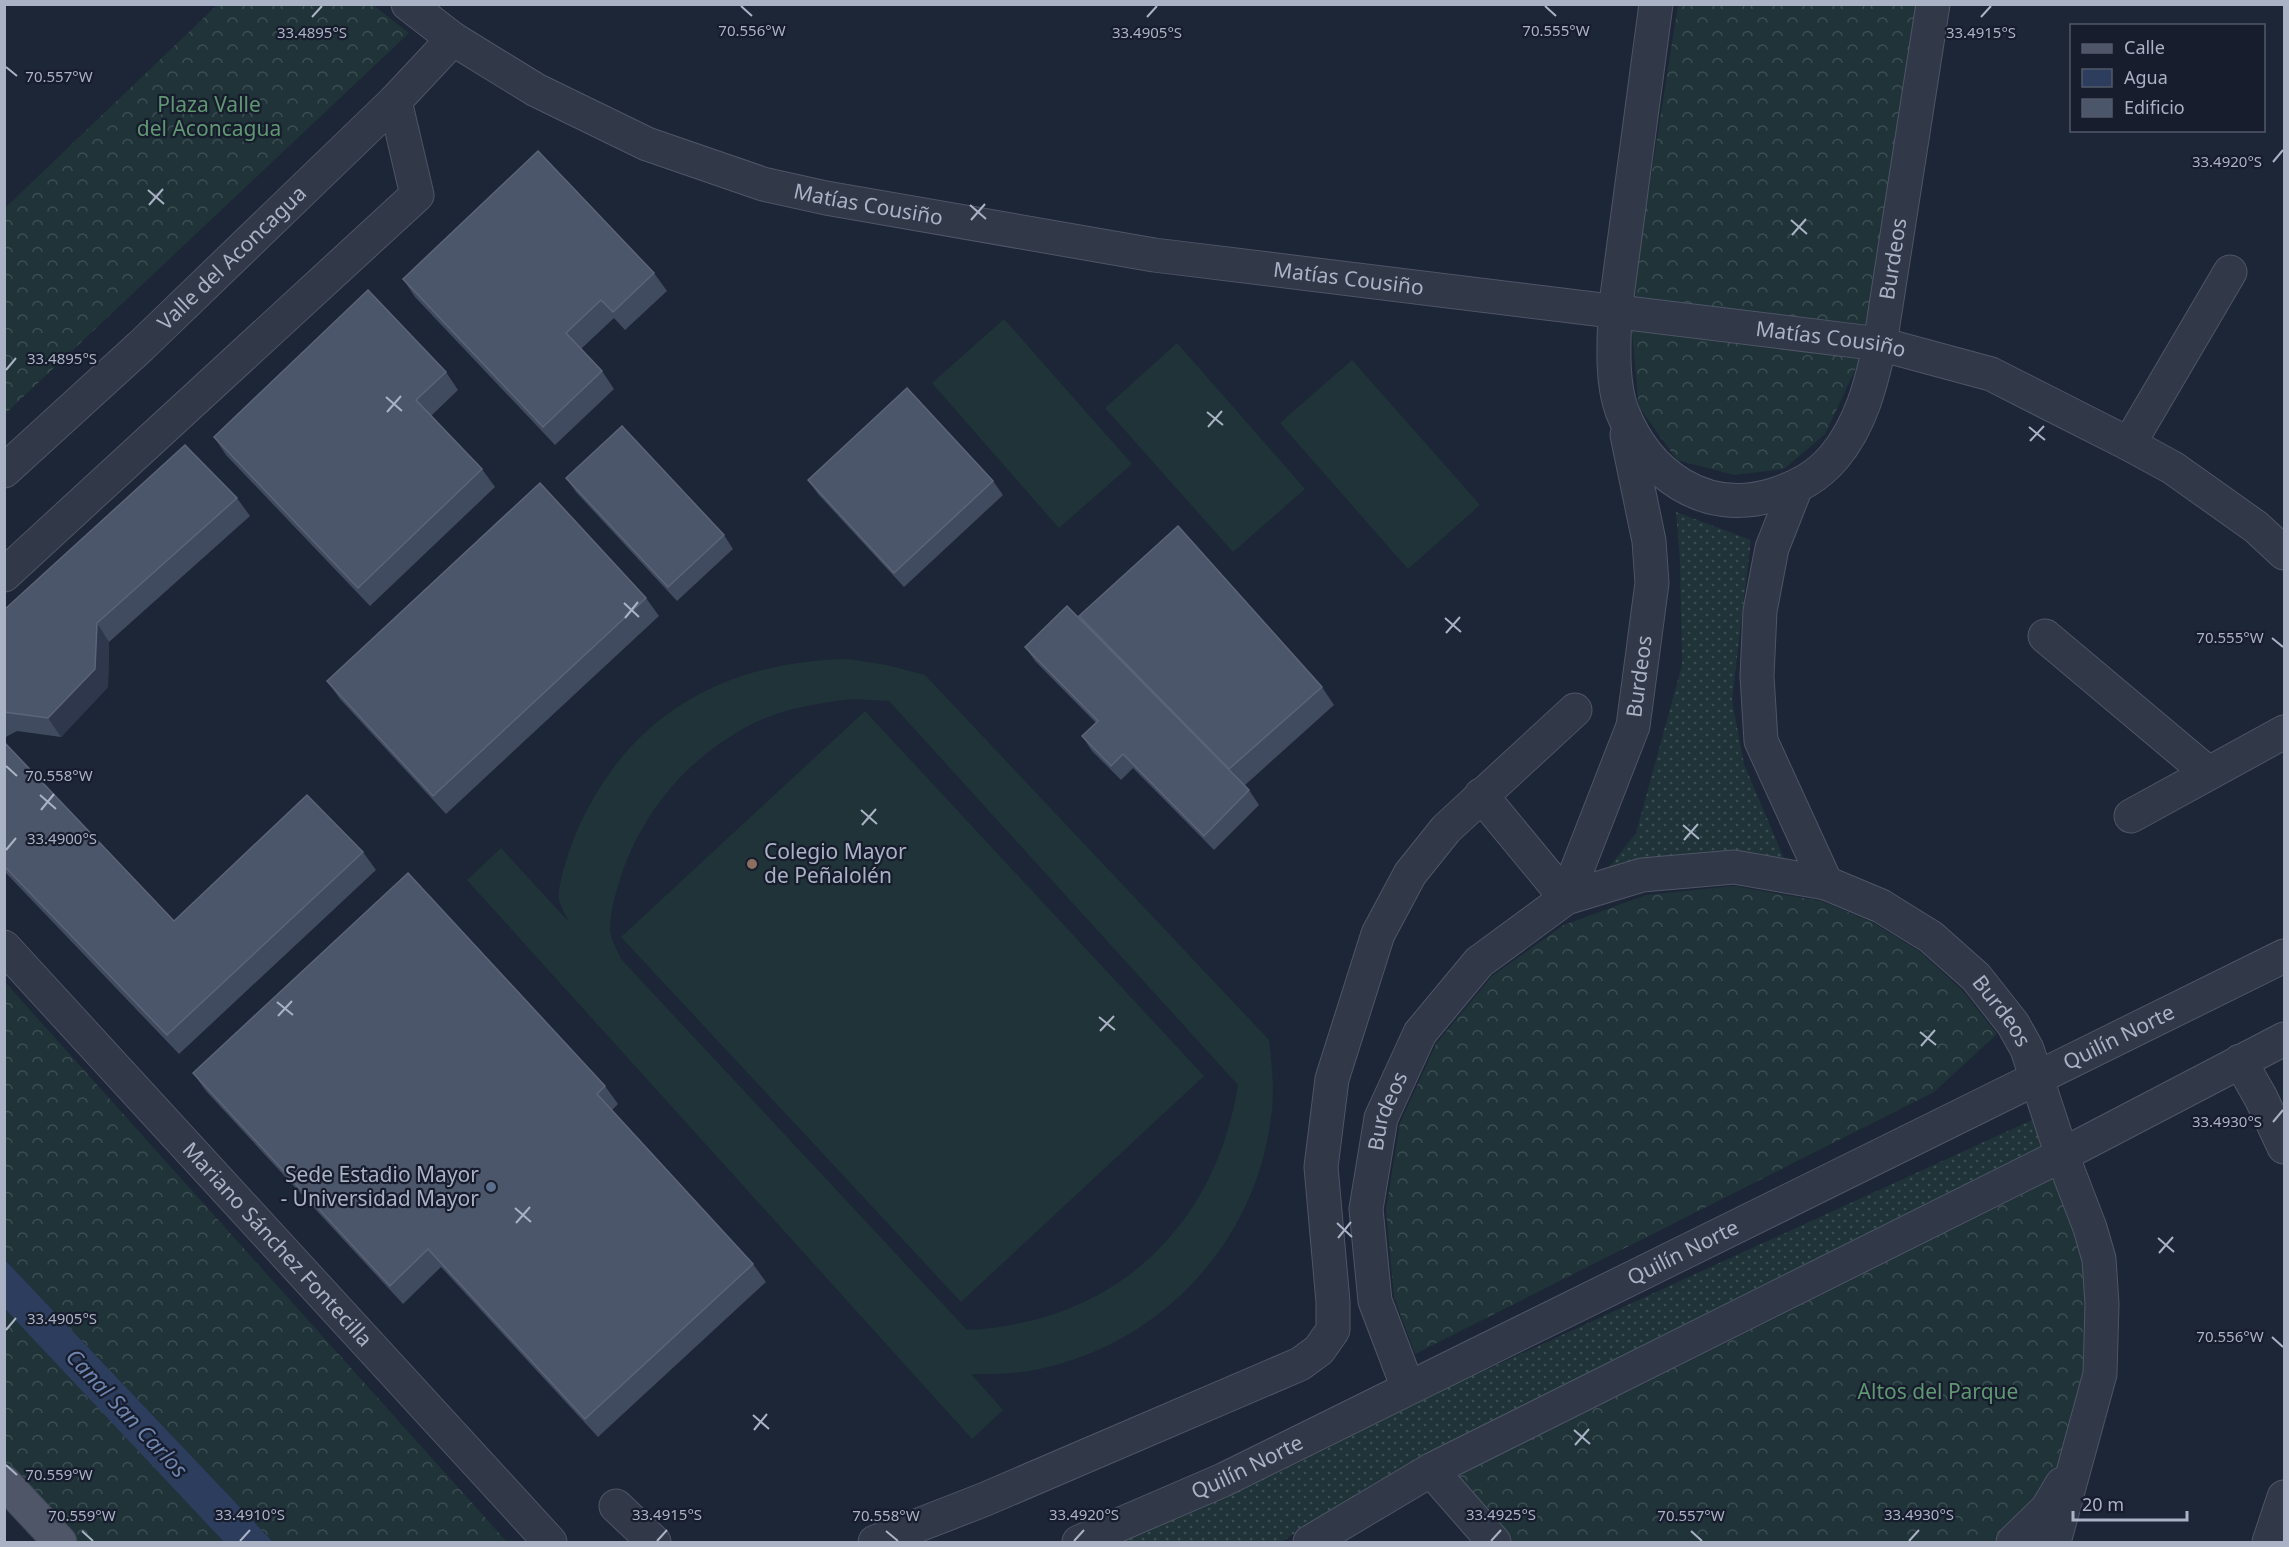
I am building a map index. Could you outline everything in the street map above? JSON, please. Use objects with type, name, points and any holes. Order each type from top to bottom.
[{"type":"main road","points":[[4,1482],[60,1542]]},
{"type":"street","name":"Matías Cousiño","points":[[408,4],[453,39],[536,90],[646,144],[763,184],[826,198],[1154,255],[1880,344],[1992,374],[2173,468],[2256,527],[2284,553]]},
{"type":"street","name":"Burdeos","points":[[1566,898],[1633,726],[1652,583],[1641,499],[1622,410],[1614,340],[1615,310],[1656,4]]},
{"type":"street","name":"Burdeos","points":[[1622,410],[1645,453],[1671,479],[1690,490],[1727,501],[1757,500],[1796,487],[1823,468],[1847,439],[1866,398],[1880,344],[1933,4]]},
{"type":"street","name":"Valle del Aconcagua","points":[[4,471],[141,346],[395,101],[453,39]]},
{"type":"street","points":[[4,575],[417,195],[395,101]]},
{"type":"street","points":[[2129,444],[2230,272]]},
{"type":"street","points":[[1796,487],[1772,548],[1761,611],[1757,676],[1761,741],[1826,883]]},
{"type":"street","points":[[2045,636],[2208,773]]},
{"type":"street","points":[[875,1542],[983,1500],[1299,1364],[1319,1350],[1333,1330],[1333,1302],[1321,1167],[1332,1079],[1378,934],[1410,874],[1446,829],[1480,795],[1575,710]]},
{"type":"street","points":[[2131,816],[2284,732]]},
{"type":"street","points":[[1480,795],[1566,898]]},
{"type":"street","name":"Burdeos","points":[[1408,1388],[1375,1301],[1366,1209],[1381,1118],[1420,1033],[1479,962],[1566,898],[1642,875],[1734,867],[1826,883],[1881,906],[1932,937],[1976,977],[2013,1024],[2027,1049],[2062,1155]]},
{"type":"street","name":"Mariano Sánchez Fontecilla","points":[[4,947],[550,1542]]},
{"type":"street","name":"Quilín Norte","points":[[1079,1542],[1223,1479],[2284,956]]},
{"type":"street","points":[[1310,1542],[1431,1470],[2062,1155],[2284,1038]]},
{"type":"street","points":[[2240,1061],[2261,1098],[2284,1148]]},
{"type":"street","points":[[2054,1542],[2100,1374],[2103,1304],[2099,1259],[2062,1155]]},
{"type":"street","points":[[2013,1542],[2047,1509],[2078,1453]]},
{"type":"street","points":[[1431,1470],[1494,1542]]},
{"type":"street","points":[[2269,1542],[2284,1497]]},
{"type":"street","points":[[616,1506],[654,1542]]},
{"type":"green space","name":"Plaza Valle del Aconcagua","points":[[217,5],[373,5],[409,33],[5,414],[5,208]]},
{"type":"green space","points":[[1678,5],[1925,5],[1866,347],[1825,434],[1784,469],[1734,475],[1677,460],[1639,407],[1630,310]]},
{"type":"green space","points":[[1004,319],[1132,464],[1059,528],[932,383]]},
{"type":"green space","points":[[1177,343],[1305,489],[1233,552],[1105,408]]},
{"type":"green space","points":[[1352,360],[1480,505],[1408,569],[1280,423]]},
{"type":"green space","points":[[1676,512],[1751,540],[1732,700],[1744,764],[1785,861],[1603,875],[1636,833],[1682,665],[1680,561]]},
{"type":"green space","points":[[848,659],[887,665],[925,675],[1269,1040],[1273,1098],[1261,1164],[1245,1207],[1222,1247],[1194,1282],[1160,1313],[1122,1338],[1080,1357],[1035,1370],[971,1374],[1003,1410],[972,1439],[467,880],[501,848],[568,921],[559,900],[559,893],[570,849],[581,822],[602,783],[628,750],[657,723],[689,700],[724,682],[763,670],[804,662]],"holes":[[[853,699],[889,701],[1238,1085],[1226,1136],[1207,1183],[1181,1224],[1149,1259],[1111,1287],[1068,1309],[1020,1323],[967,1330],[621,959],[610,933],[612,909],[630,852],[655,809],[670,789],[706,754],[748,726],[786,711]]]},
{"type":"green space","points":[[865,711],[1204,1076],[961,1302],[621,937]]},
{"type":"green space","points":[[1733,886],[1821,901],[1872,922],[1920,952],[1962,990],[1997,1034],[1934,1092],[1415,1354],[1394,1297],[1386,1210],[1400,1123],[1436,1044],[1492,976],[1564,925],[1646,895]]},
{"type":"green space","points":[[4,981],[507,1542],[273,1542],[5,1260]]},
{"type":"green space","points":[[2036,1118],[2042,1146],[1428,1453],[1281,1542],[1110,1542]]},
{"type":"green space","name":"Altos del Parque","points":[[2079,1156],[2101,1212],[2111,1272],[2058,1542],[1506,1542],[1448,1466]]},
{"type":"green space","points":[[4,1309],[34,1338],[224,1542],[75,1542],[5,1466]]},
{"type":"water","name":"Canal San Carlos","points":[[5,1260],[273,1542],[224,1542],[5,1309]]},
{"type":"building","points":[[538,151],[654,273],[613,312],[601,300],[566,333],[602,371],[543,427],[403,279]]},
{"type":"building","points":[[368,290],[446,372],[416,400],[482,469],[358,588],[214,437]]},
{"type":"building","points":[[907,388],[993,481],[894,573],[808,480]]},
{"type":"building","points":[[622,426],[724,535],[668,587],[566,478]]},
{"type":"building","points":[[185,445],[237,498],[97,623],[95,669],[48,718],[4,712],[4,610]]},
{"type":"building","points":[[540,483],[646,598],[433,796],[327,681]]},
{"type":"building","points":[[1178,526],[1322,687],[1229,769],[1079,616]]},
{"type":"building","points":[[1067,606],[1249,790],[1204,836],[1123,754],[1111,766],[1082,736],[1098,721],[1025,647]]},
{"type":"building","points":[[4,742],[174,921],[307,795],[363,852],[167,1035],[4,866]]},
{"type":"building","points":[[408,873],[605,1086],[597,1094],[753,1264],[585,1419],[428,1249],[390,1286],[193,1073]]},
{"type":"place","name":"Colegio Mayor de Peñalolén","points":[[752,864]]},
{"type":"place","name":"Sede Estadio Mayor - Universidad Mayor","points":[[491,1187]]}]
